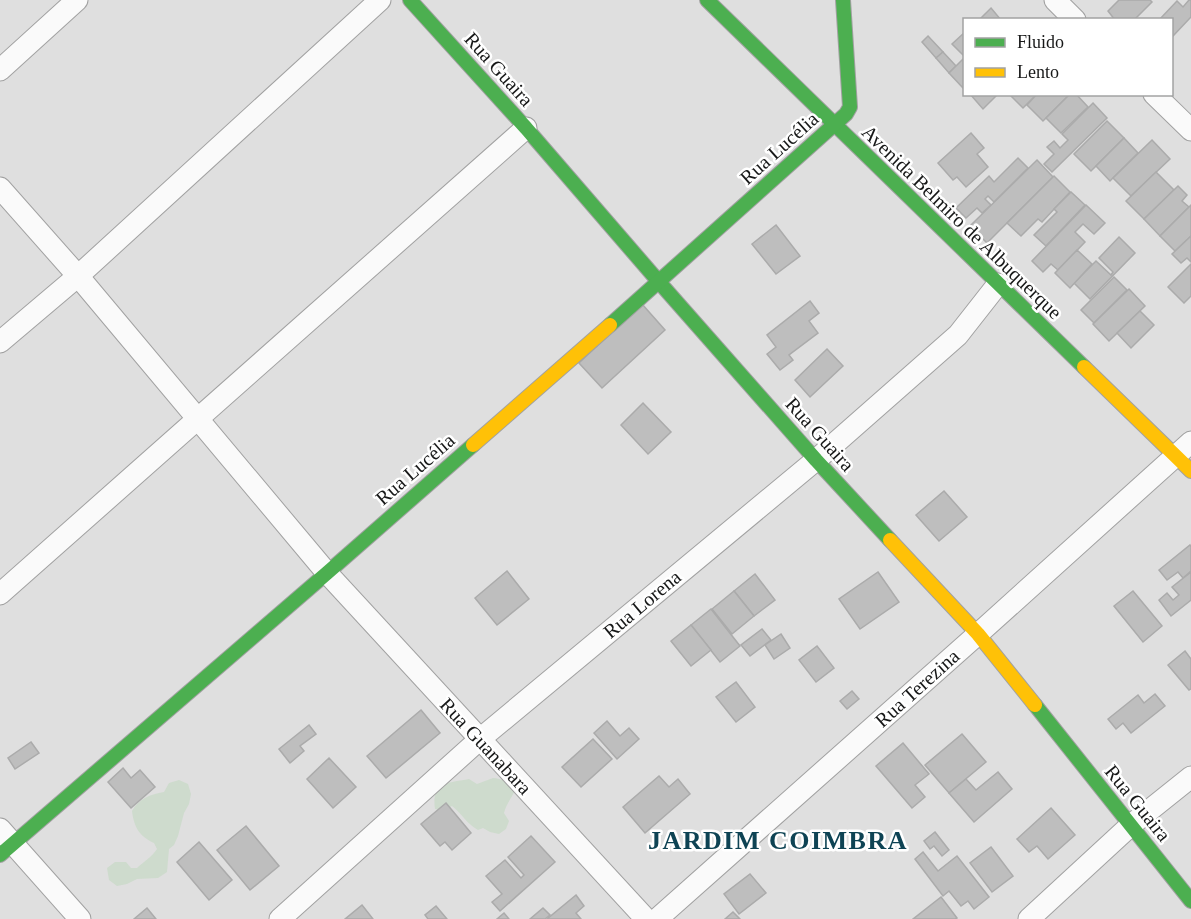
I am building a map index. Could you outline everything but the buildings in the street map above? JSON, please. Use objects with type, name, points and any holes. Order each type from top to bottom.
[{"type":"street","points":[[0,70],[77,0]]},
{"type":"street","points":[[0,342],[78,276],[380,0]]},
{"type":"street","name":"Rua Guaira","points":[[410,0],[526,128],[816,460],[978,634],[1191,901]]},
{"type":"street","name":"Avenida Belmiro de Albuquerque","points":[[707,0],[998,284],[1183,448],[1191,471]]},
{"type":"street","name":"Rua Lucélia","points":[[4,842],[327,573],[659,282],[846,114],[850,107],[843,0]]},
{"type":"street","points":[[1055,0],[1074,18]]},
{"type":"street","points":[[1156,96],[1191,130]]},
{"type":"street","points":[[0,594],[526,128]]},
{"type":"street","name":"Rua Guanabara","points":[[0,188],[78,276],[327,573],[646,919]]},
{"type":"street","name":"Rua Lorena","points":[[280,919],[480,739],[816,460],[958,335],[998,284]]},
{"type":"street","name":"Rua Terezina","points":[[657,919],[978,634],[1183,448]]},
{"type":"street","points":[[1029,919],[1131,825],[1191,777]]},
{"type":"street","points":[[4,842],[80,919]]},
{"type":"green space","points":[[493,778],[506,781],[515,790],[504,813],[509,821],[506,829],[499,834],[483,828],[478,830],[452,806],[444,810],[435,809],[436,793],[443,785],[469,779],[477,784]]},
{"type":"green space","points":[[179,780],[188,784],[191,794],[178,836],[174,845],[169,849],[167,872],[158,878],[137,879],[117,886],[109,880],[107,868],[115,862],[126,862],[131,868],[137,868],[157,849],[154,843],[138,830],[132,811],[142,800],[164,792],[169,783]]},
{"type":"traffic: fast","points":[[410,0],[526,128],[816,460],[890,540]]},
{"type":"traffic: fast","points":[[707,0],[1084,367]]},
{"type":"traffic: fast","points":[[610,325],[846,114],[850,107],[843,0]]},
{"type":"traffic: fast","points":[[0,855],[473,445]]},
{"type":"traffic: fast","points":[[1035,705],[1191,901]]},
{"type":"traffic: slow","points":[[473,445],[610,325]]},
{"type":"traffic: slow","points":[[1084,367],[1191,471]]},
{"type":"traffic: slow","points":[[890,540],[978,634],[1035,705]]},
{"type":"district","name":"JARDIM COIMBRA","points":[[778,840]]}]
